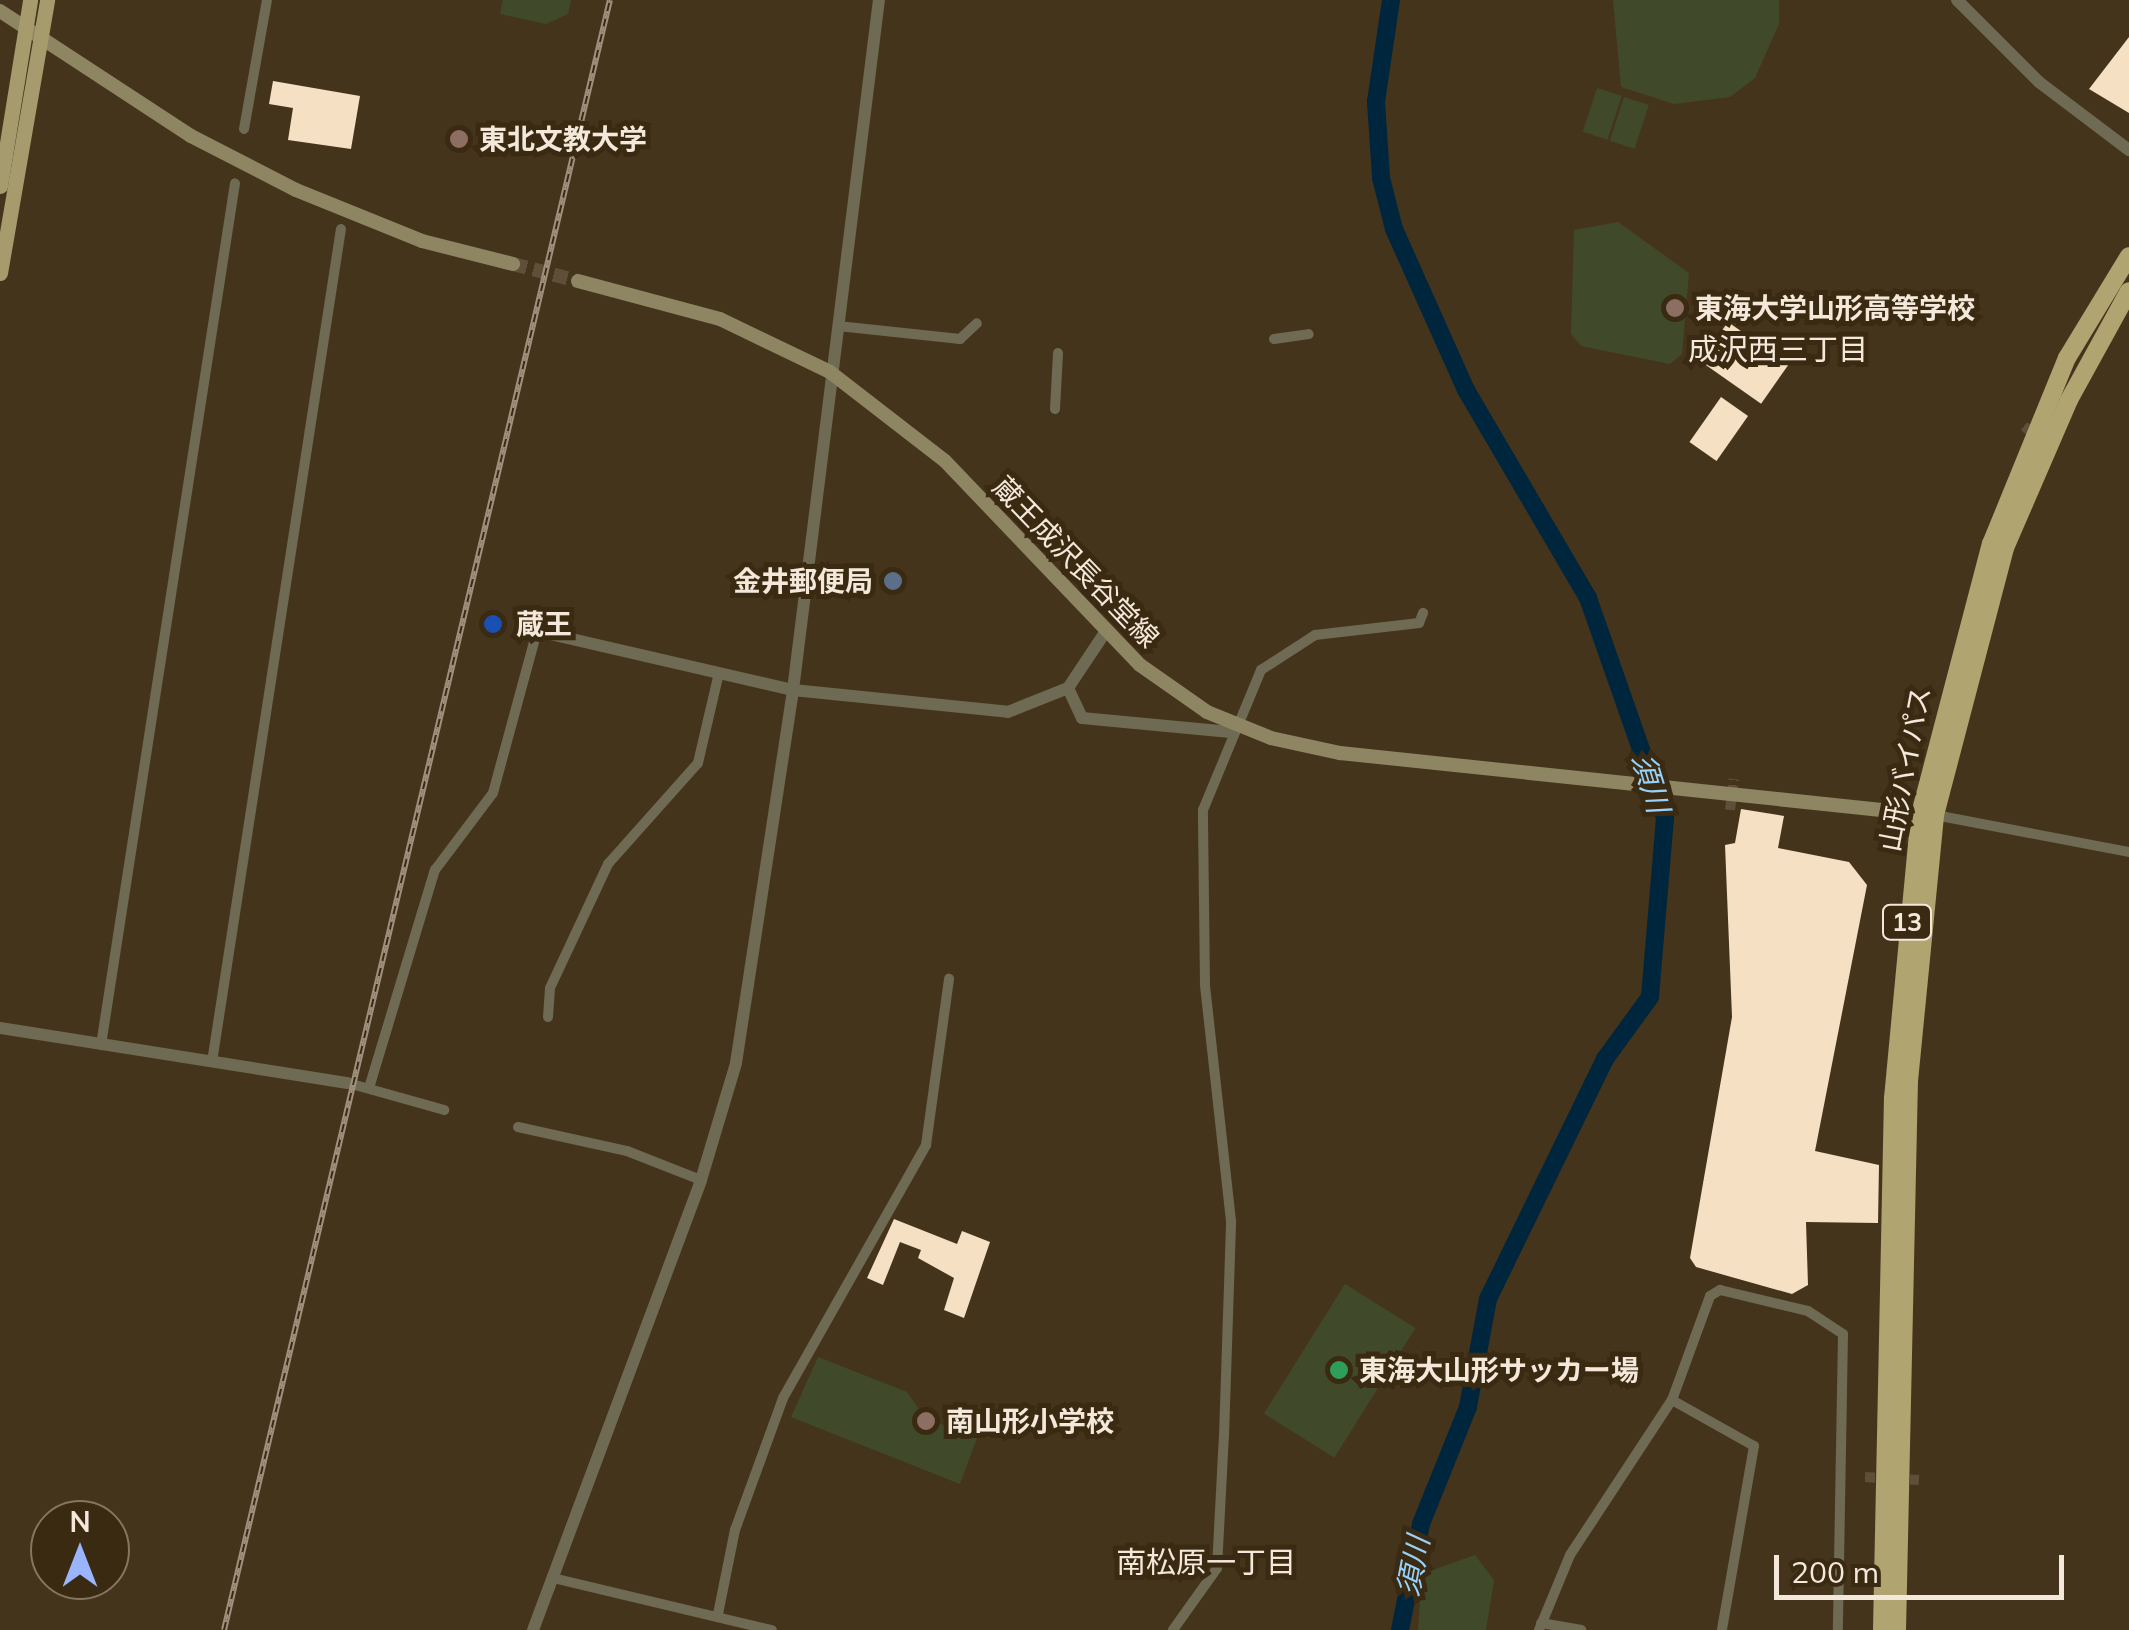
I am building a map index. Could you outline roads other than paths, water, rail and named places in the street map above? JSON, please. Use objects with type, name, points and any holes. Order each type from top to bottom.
[{"type":"highway","name":"山形バイパス","points":[[1882,1630],[1893,1098],[1928,815],[1991,544],[2067,358],[2129,256]]},
{"type":"highway","name":"山形バイパス","points":[[1897,1630],[1909,1080],[1928,815],[2005,548],[2068,400],[2129,290]]},
{"type":"main road","points":[[0,186],[30,0]]},
{"type":"main road","points":[[0,274],[47,0]]},
{"type":"main road","points":[[0,11],[191,136],[296,190],[422,241],[513,264]]},
{"type":"main road","name":"蔵王成沢長谷堂線","points":[[578,280],[720,319],[830,372],[945,460],[1104,634],[1165,686],[1233,728],[1328,751],[1928,815]]},
{"type":"street","points":[[244,129],[266,0]]},
{"type":"street","points":[[533,1630],[702,1180],[736,1064],[793,690],[879,0]]},
{"type":"street","points":[[1957,0],[2039,82],[2129,150]]},
{"type":"street","points":[[101,1045],[235,184]]},
{"type":"street","points":[[212,1062],[341,229]]},
{"type":"street","points":[[838,326],[960,339],[977,324]]},
{"type":"street","points":[[1274,339],[1309,334]]},
{"type":"street","points":[[1055,409],[1058,353]]},
{"type":"street","points":[[1173,1630],[1218,1557],[1231,1222],[1204,984],[1202,838],[1208,792],[1261,670],[1304,640],[1420,623],[1423,613]]},
{"type":"street","points":[[369,1088],[435,870],[494,793],[537,631],[793,690],[1008,712],[1068,688],[1104,634]]},
{"type":"street","points":[[548,1017],[550,988],[608,864],[698,763],[719,673]]},
{"type":"street","points":[[1068,688],[1082,718],[1233,728]]},
{"type":"street","points":[[1928,815],[2129,852]]},
{"type":"street","points":[[718,1614],[736,1530],[783,1398],[926,1145],[949,979]]},
{"type":"street","points":[[0,1028],[348,1083],[444,1110]]},
{"type":"street","points":[[518,1127],[627,1151],[702,1180]]},
{"type":"street","points":[[1581,1630],[1540,1626],[1570,1554],[1672,1400],[1710,1296],[1720,1290],[1808,1311],[1843,1334],[1838,1630]]},
{"type":"street","points":[[1672,1400],[1754,1446],[1722,1630]]},
{"type":"street","points":[[553,1578],[718,1614],[772,1630]]},
{"type":"waterway","name":"須川","points":[[1391,0],[1376,102],[1381,178],[1394,229],[1466,390],[1588,598],[1665,818],[1650,997],[1605,1059],[1488,1299],[1468,1407],[1421,1524],[1400,1630]]},
{"type":"tunnel","points":[[513,264],[578,281]]},
{"type":"tunnel","points":[[2024,426],[2056,454]]},
{"type":"tunnel","points":[[1730,810],[1734,779]]},
{"type":"tunnel","points":[[1865,1477],[1919,1480]]},
{"type":"railway","points":[[224,1630],[610,0]]},
{"type":"place","name":"東北文教大学","points":[[459,139]]},
{"type":"place","name":"東海大学山形高等学校","points":[[1675,308]]},
{"type":"place","name":"金井郵便局","points":[[893,581]]},
{"type":"place","name":"蔵王","points":[[493,624]]},
{"type":"place","name":"東海大山形サッカー場","points":[[1339,1370]]},
{"type":"place","name":"南山形小学校","points":[[926,1421]]},
{"type":"district","name":"成沢西三丁目","points":[[1778,349]]},
{"type":"district","name":"南松原一丁目","points":[[1206,1562]]}]
